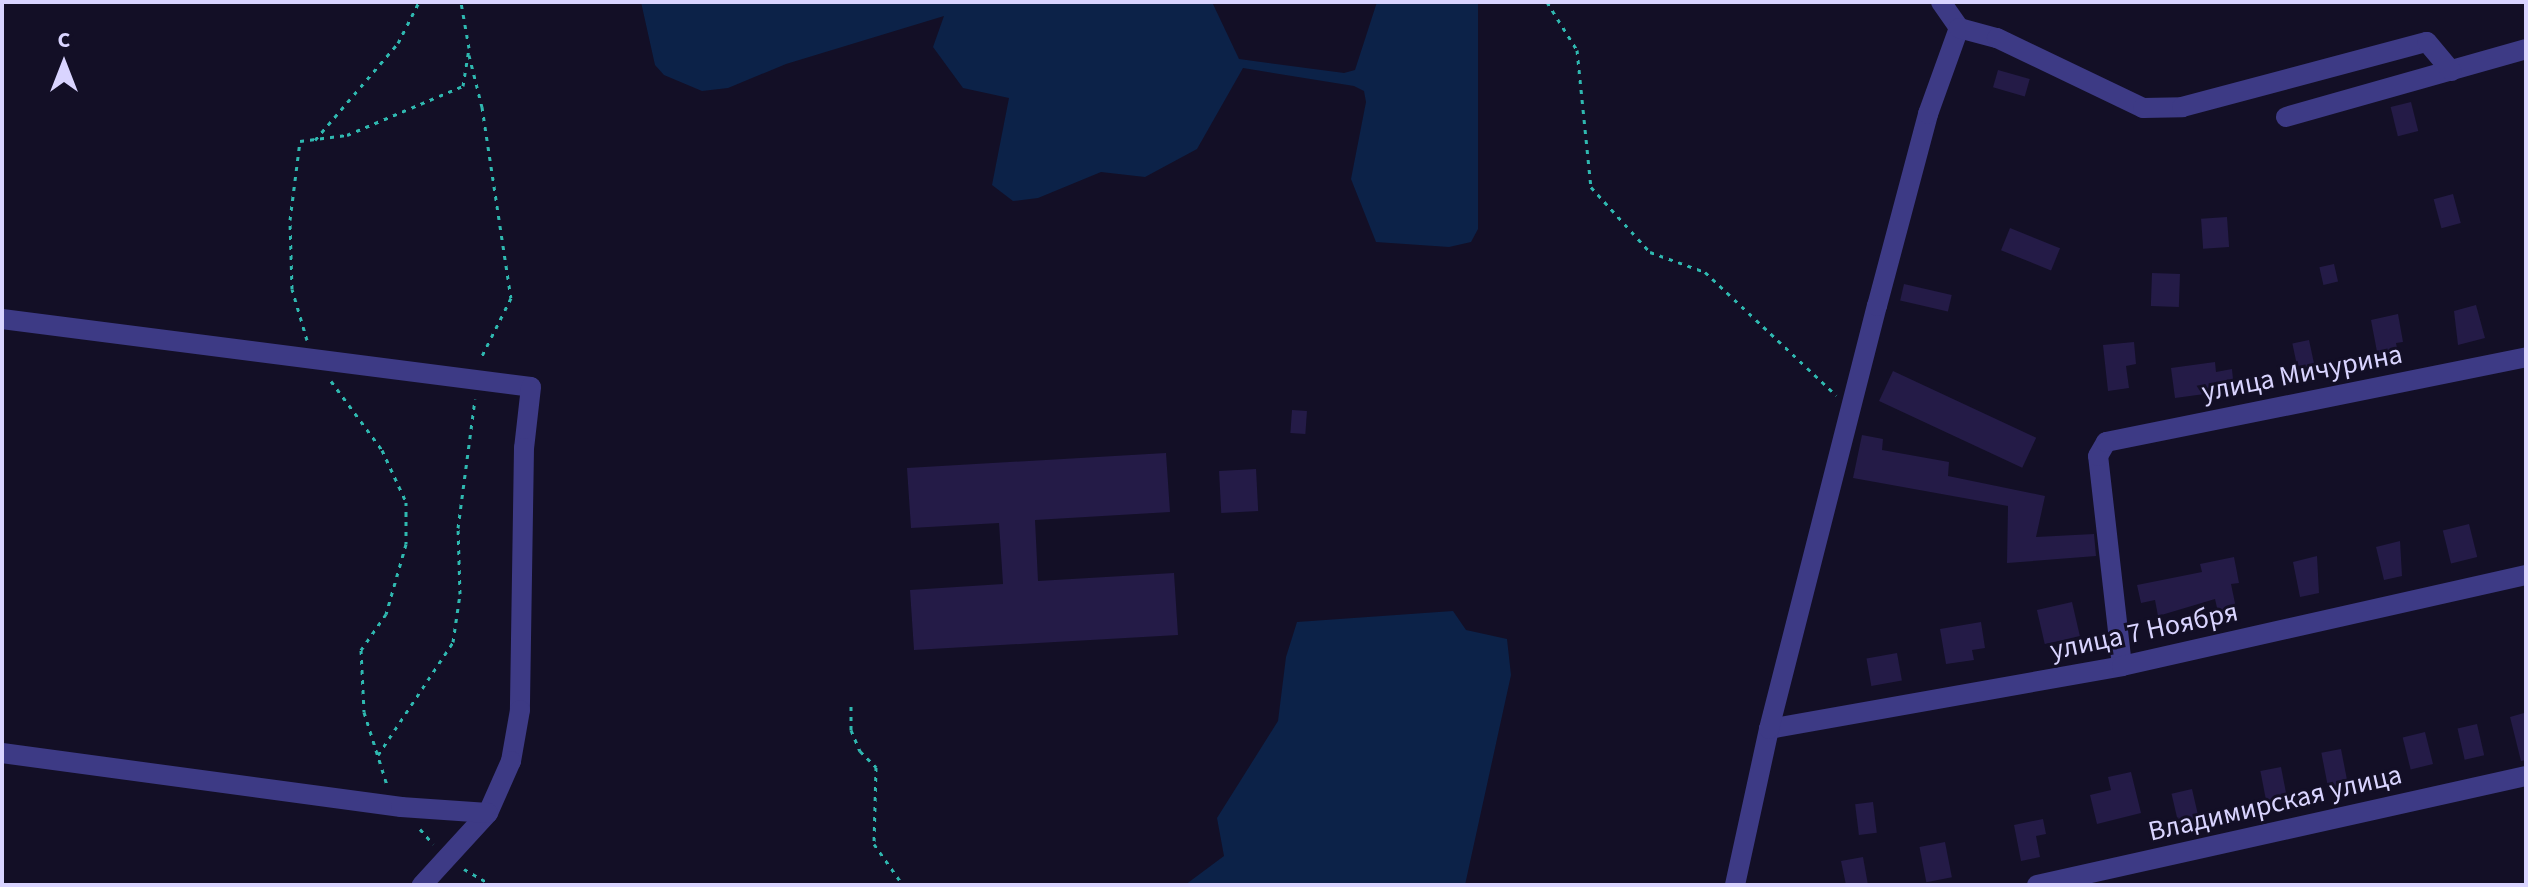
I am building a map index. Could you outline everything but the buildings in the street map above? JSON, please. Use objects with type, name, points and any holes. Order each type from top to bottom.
[{"type":"street","points":[[1941,2],[1959,28],[1997,38],[2127,104],[2160,109],[2294,79],[2427,42],[2451,71]]},
{"type":"street","points":[[1735,885],[1769,729],[1854,411],[1928,114],[1959,28]]},
{"type":"street","points":[[2286,117],[2526,49]]},
{"type":"street","points":[[2,319],[319,363],[531,387],[524,448],[520,710],[511,761],[488,813],[422,885]]},
{"type":"street","name":"улица Мичурина","points":[[2122,666],[2098,456],[2106,442],[2526,357]]},
{"type":"street","name":"улица 7 Ноября","points":[[1769,729],[2122,666],[2526,575]]},
{"type":"street","points":[[2,753],[401,807],[488,813]]},
{"type":"street","name":"Владимирская улица","points":[[2037,885],[2526,776]]},
{"type":"path","points":[[315,140],[398,43],[419,2]]},
{"type":"path","points":[[378,755],[453,642],[460,594],[458,528],[480,359],[511,298],[482,107],[468,52],[461,2]]},
{"type":"path","points":[[1547,2],[1577,50],[1591,187],[1650,252],[1705,272],[1854,411]]},
{"type":"path","points":[[468,52],[463,86],[347,135],[300,141],[290,220],[292,289],[319,363],[382,450],[406,502],[406,544],[386,614],[361,650],[364,712],[390,793],[445,857],[492,885]]},
{"type":"path","points":[[851,706],[851,730],[860,751],[876,767],[874,844],[903,885]]},
{"type":"water","points":[[641,2],[1212,2],[1239,59],[1344,73],[1355,70],[1377,2],[1478,2],[1478,229],[1471,242],[1449,247],[1376,242],[1351,179],[1366,102],[1364,91],[1354,86],[1243,68],[1197,149],[1145,177],[1101,172],[1038,198],[1013,201],[992,185],[1009,98],[963,88],[933,47],[944,16],[786,64],[728,88],[702,91],[664,75],[655,65]]},
{"type":"water","points":[[1453,611],[1466,630],[1507,639],[1511,675],[1465,885],[1185,885],[1224,856],[1217,818],[1278,721],[1286,657],[1297,622]]}]
